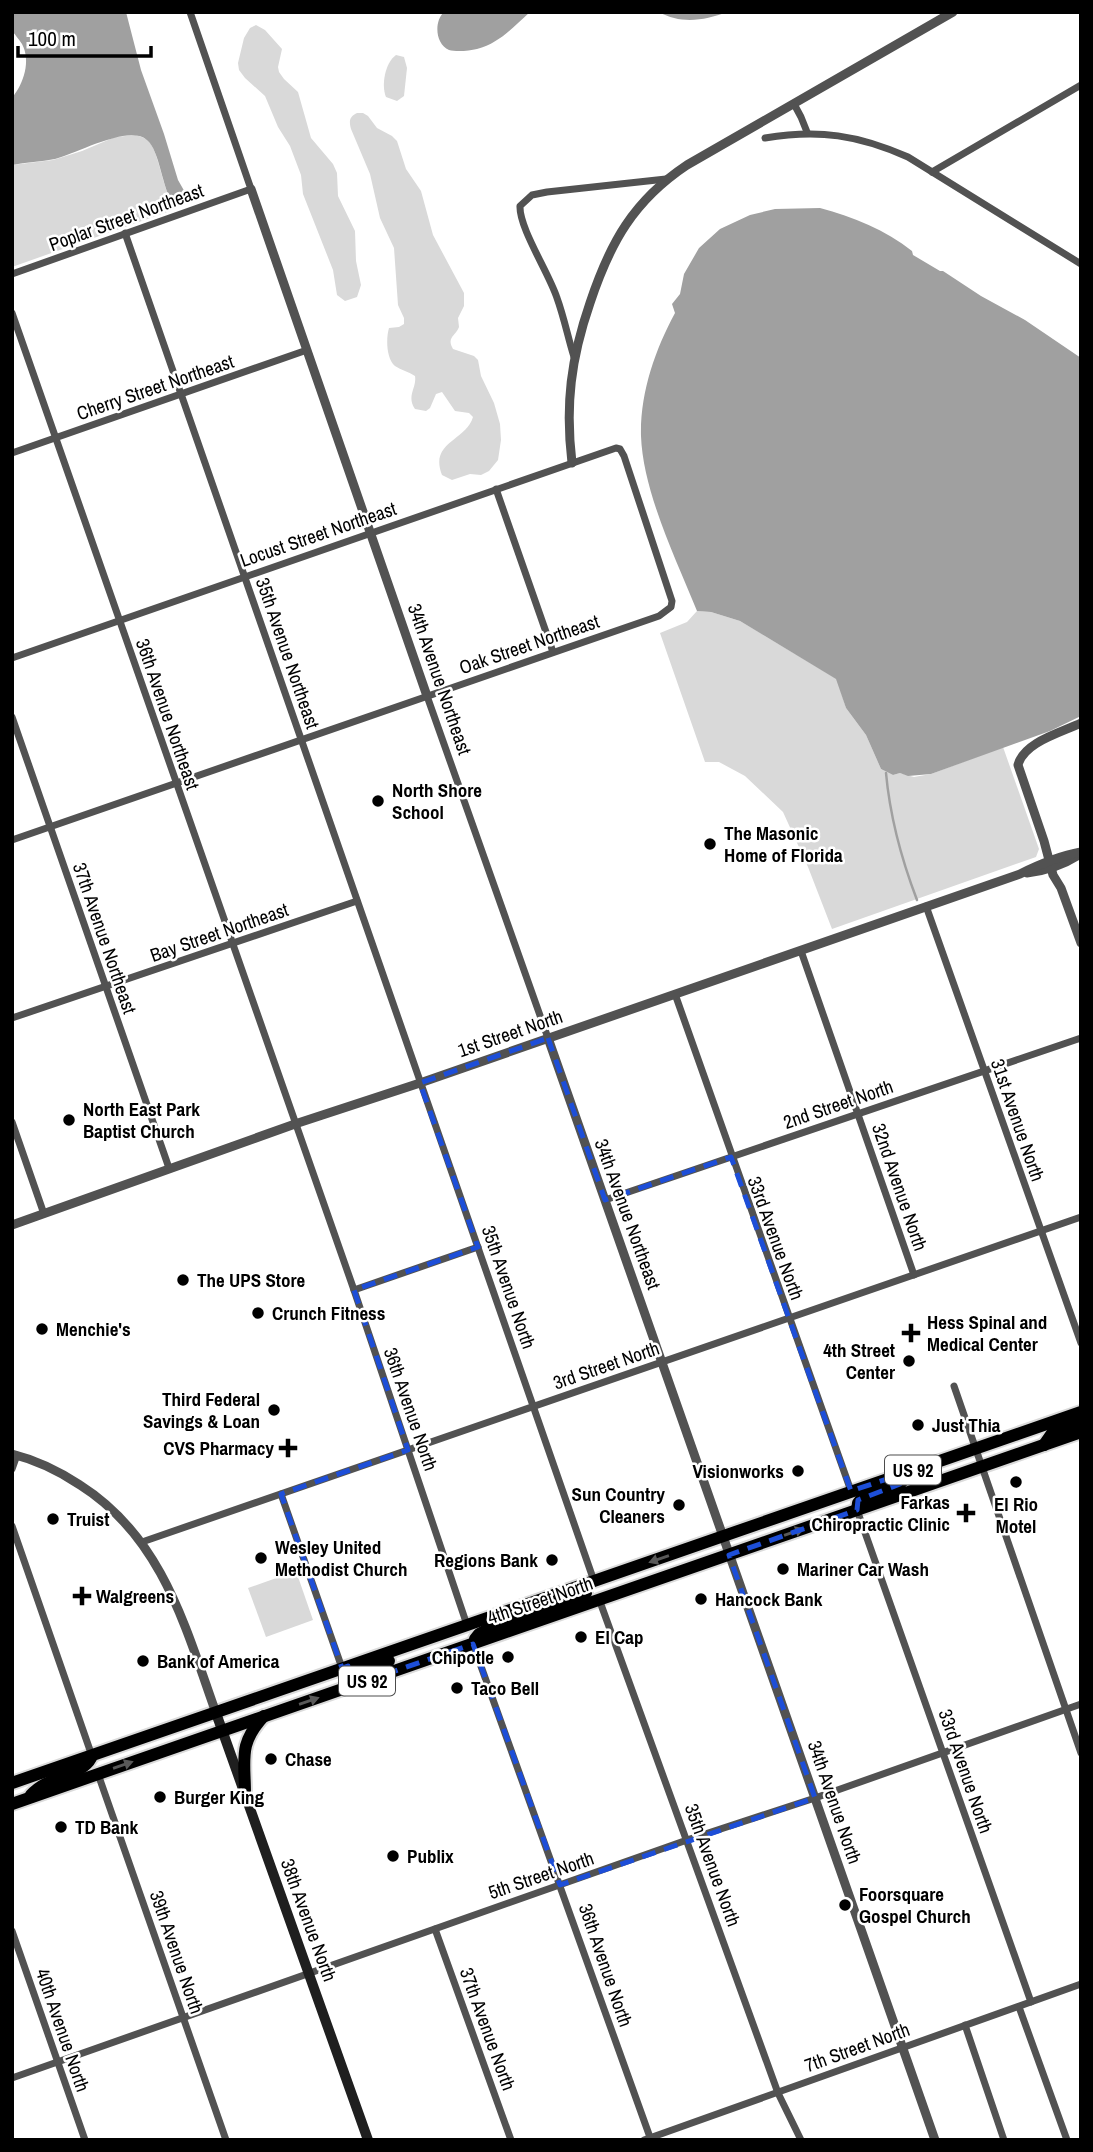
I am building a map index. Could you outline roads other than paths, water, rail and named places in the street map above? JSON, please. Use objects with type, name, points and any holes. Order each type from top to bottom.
[{"type":"main road","name":"4th Street North","points":[[12,1783],[1081,1412]]},
{"type":"main road","points":[[1044,1445],[1053,1432],[1081,1422]]},
{"type":"main road","name":"4th Street North","points":[[12,1804],[1081,1432]]},
{"type":"main road","points":[[858,1510],[861,1499],[900,1484],[911,1471]]},
{"type":"main road","points":[[473,1644],[479,1634],[492,1627],[588,1592],[594,1581]]},
{"type":"main road","points":[[349,1687],[352,1674],[411,1653],[416,1643]]},
{"type":"main road","name":"38th Avenue North","points":[[216,1713],[369,2140]]},
{"type":"main road","points":[[244,1794],[247,1738],[264,1716]]},
{"type":"main road","points":[[29,1798],[46,1782],[87,1766],[92,1756]]},
{"type":"street","name":"34th Avenue Northeast","points":[[190,12],[729,1555]]},
{"type":"street","points":[[572,463],[568,394],[573,357],[597,282],[615,239],[643,201],[666,179],[953,12]]},
{"type":"street","points":[[932,172],[1081,85]]},
{"type":"street","points":[[794,104],[807,132]]},
{"type":"street","points":[[765,138],[807,132],[851,136],[875,144],[908,157],[1079,261]]},
{"type":"street","points":[[573,357],[558,299],[524,228],[520,206],[532,195],[547,192],[666,179]]},
{"type":"street","name":"Poplar Street Northeast","points":[[12,274],[251,189]]},
{"type":"street","name":"35th Avenue Northeast","points":[[125,233],[421,1083]]},
{"type":"street","name":"36th Avenue Northeast","points":[[12,313],[295,1125]]},
{"type":"street","name":"Cherry Street Northeast","points":[[12,453],[307,350]]},
{"type":"street","name":"Locust Street Northeast","points":[[12,658],[616,448],[627,463],[673,601],[671,607],[659,615]]},
{"type":"street","points":[[496,489],[553,652]]},
{"type":"street","name":"Oak Street Northeast","points":[[12,840],[659,615]]},
{"type":"street","name":"37th Avenue Northeast","points":[[12,717],[169,1168]]},
{"type":"street","points":[[1081,723],[1028,748],[1020,755],[1018,765],[1044,841],[1053,851],[1053,863],[1081,943]]},
{"type":"street","name":"1st Street North","points":[[12,1225],[169,1168],[1081,853]]},
{"type":"street","name":"Bay Street Northeast","points":[[12,1018],[357,901]]},
{"type":"street","name":"31st Avenue North","points":[[926,906],[1081,1343]]},
{"type":"street","name":"32nd Avenue North","points":[[800,951],[914,1275]]},
{"type":"street","name":"33rd Avenue North","points":[[675,995],[851,1491]]},
{"type":"street","name":"2nd Street North","points":[[605,1200],[1081,1038]]},
{"type":"street","name":"35th Avenue North","points":[[421,1083],[594,1581]]},
{"type":"street","points":[[12,1122],[44,1214]]},
{"type":"street","name":"36th Avenue North","points":[[295,1125],[354,1290],[467,1625]]},
{"type":"street","name":"3rd Street North","points":[[142,1542],[1081,1217]]},
{"type":"street","points":[[354,1290],[478,1247]]},
{"type":"street","points":[[954,1386],[1081,1753]]},
{"type":"street","points":[[12,1469],[15,1454],[55,1470],[91,1491],[128,1525],[153,1558],[171,1592],[216,1713]]},
{"type":"street","points":[[281,1494],[342,1668]]},
{"type":"street","name":"33rd Avenue North","points":[[858,1510],[1031,2002]]},
{"type":"street","points":[[12,1526],[92,1756]]},
{"type":"street","name":"34th Avenue North","points":[[729,1555],[935,2140]]},
{"type":"street","name":"35th Avenue North","points":[[599,1599],[778,2093],[801,2140]]},
{"type":"street","name":"36th Avenue North","points":[[473,1644],[561,1885],[648,2139]]},
{"type":"street","name":"5th Street North","points":[[12,2078],[1081,1704]]},
{"type":"street","name":"39th Avenue North","points":[[98,1774],[226,2140]]},
{"type":"street","name":"37th Avenue North","points":[[435,1929],[511,2140]]},
{"type":"street","name":"40th Avenue North","points":[[12,1931],[85,2140]]},
{"type":"street","name":"7th Street North","points":[[648,2139],[1081,1984]]},
{"type":"street","points":[[1019,2007],[1067,2140]]},
{"type":"street","points":[[965,2025],[1004,2140]]},
{"type":"waterway","points":[[886,773],[897,837],[917,900]]},
{"type":"place","name":"North Shore School","points":[[378,801]]},
{"type":"place","name":"The Masonic Home of Florida","points":[[710,844]]},
{"type":"place","name":"North East Park Baptist Church","points":[[69,1120]]},
{"type":"place","name":"The UPS Store","points":[[183,1280]]},
{"type":"place","name":"Crunch Fitness","points":[[258,1313]]},
{"type":"place","name":"Menchie's","points":[[42,1329]]},
{"type":"place","name":"Hess Spinal and Medical Center","points":[[911,1333]]},
{"type":"place","name":"4th Street Center","points":[[909,1361]]},
{"type":"place","name":"Third Federal Savings & Loan","points":[[274,1410]]},
{"type":"place","name":"Just Thia","points":[[918,1425]]},
{"type":"place","name":"CVS Pharmacy","points":[[288,1448]]},
{"type":"place","name":"Visionworks","points":[[798,1471]]},
{"type":"place","name":"El Rio Motel","points":[[1016,1482]]},
{"type":"place","name":"Sun Country Cleaners","points":[[679,1505]]},
{"type":"place","name":"Farkas Chiropractic Clinic","points":[[966,1513]]},
{"type":"place","name":"Truist","points":[[53,1519]]},
{"type":"place","name":"Wesley United Methodist Church","points":[[261,1558]]},
{"type":"place","name":"Regions Bank","points":[[552,1560]]},
{"type":"place","name":"Mariner Car Wash","points":[[783,1569]]},
{"type":"place","name":"Walgreens","points":[[82,1596]]},
{"type":"place","name":"Hancock Bank","points":[[701,1599]]},
{"type":"place","name":"El Cap","points":[[581,1637]]},
{"type":"place","name":"Chipotle","points":[[508,1657]]},
{"type":"place","name":"Bank of America","points":[[143,1661]]},
{"type":"place","name":"Taco Bell","points":[[457,1688]]},
{"type":"place","name":"Chase","points":[[271,1759]]},
{"type":"place","name":"Burger King","points":[[160,1797]]},
{"type":"place","name":"TD Bank","points":[[61,1827]]},
{"type":"place","name":"Publix","points":[[393,1856]]},
{"type":"place","name":"Foorsquare Gospel Church","points":[[845,1905]]}]
